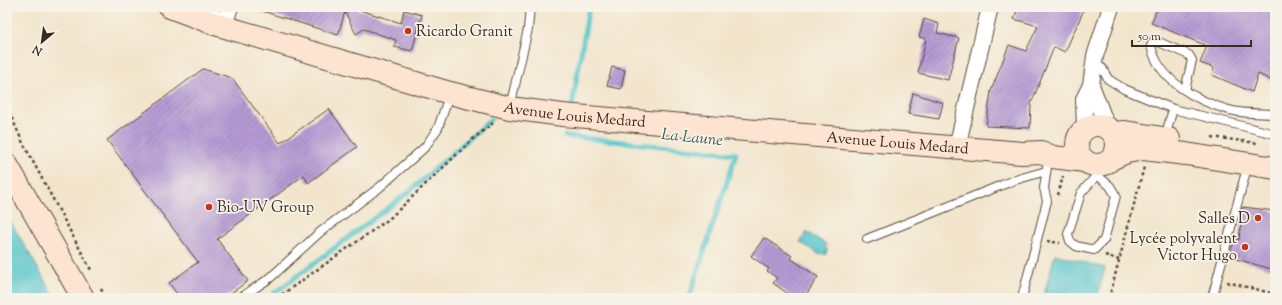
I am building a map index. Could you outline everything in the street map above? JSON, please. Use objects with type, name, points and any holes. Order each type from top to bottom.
[{"type":"street","name":"Avenue Louis Medard","points":[[170,7],[214,16],[450,93],[510,108],[563,116],[1022,153],[1043,161],[1053,157],[1098,165],[1127,152],[1144,150],[1186,154],[1275,168]]},
{"type":"street","points":[[214,16],[227,16],[230,7]]},
{"type":"street","points":[[957,147],[990,7]]},
{"type":"street","points":[[1091,85],[1110,130],[1118,143],[1116,154],[1098,165],[1078,151],[1084,99],[1091,85],[1099,41],[1111,7]]},
{"type":"street","points":[[1081,134],[1096,125],[1110,130],[1275,155]]},
{"type":"street","name":"Avenue Louis Medard","points":[[1043,161],[1053,146],[1081,134]]},
{"type":"street","points":[[7,164],[91,291]]},
{"type":"lane","points":[[510,108],[528,29],[530,7]]},
{"type":"lane","points":[[1184,90],[1192,60],[1189,55],[1154,40],[1151,46],[1153,57],[1166,75],[1184,90],[1209,103],[1230,111],[1275,114]]},
{"type":"lane","points":[[1094,64],[1102,68],[1108,79],[1124,89],[1173,109],[1275,134]]},
{"type":"lane","points":[[240,298],[270,278],[319,233],[380,187],[425,147],[438,128],[450,93]]},
{"type":"lane","points":[[1165,138],[1173,109]]},
{"type":"lane","points":[[1022,298],[1048,201],[1044,188],[1043,161]]},
{"type":"lane","points":[[867,239],[1012,181],[1043,161]]},
{"type":"lane","points":[[1212,298],[1248,164]]},
{"type":"lane","points":[[1098,165],[1116,196],[1104,240],[1094,250],[1076,246],[1070,241],[1068,234],[1081,193],[1098,165]]},
{"type":"path","points":[[7,107],[23,143],[94,277]]},
{"type":"path","points":[[277,298],[389,219],[474,139],[510,108]]},
{"type":"path","points":[[1109,298],[1145,163]]},
{"type":"path","points":[[1217,279],[1275,294]]},
{"type":"path","points":[[91,291],[106,298]]},
{"type":"water","points":[[7,215],[55,298],[7,298]]},
{"type":"water","points":[[807,232],[827,245],[825,248],[828,250],[825,255],[822,253],[820,255],[800,242]]},
{"type":"water","points":[[1055,254],[1105,268],[1097,298],[1043,298]]},
{"type":"building","points":[[260,7],[350,7],[401,23],[404,10],[422,15],[412,51],[394,47],[396,40],[364,29],[356,34],[345,12],[338,35],[259,10]]},
{"type":"building","points":[[1018,7],[1085,7],[1065,52],[1054,47],[1031,104],[1030,128],[986,126],[991,91],[1009,45],[1026,51],[1038,26],[1014,19]]},
{"type":"building","points":[[1158,7],[1275,7],[1275,82],[1258,74],[1252,92],[1212,75],[1214,68],[1200,63],[1207,46],[1151,23]]},
{"type":"building","points":[[924,19],[939,24],[937,33],[959,38],[948,80],[918,73],[926,39],[919,37]]},
{"type":"building","points":[[612,67],[625,70],[621,89],[607,86]]},
{"type":"building","name":"Bio-UV Group","points":[[203,69],[232,78],[280,143],[329,109],[357,147],[308,183],[304,175],[217,239],[248,281],[224,298],[180,298],[169,283],[198,262],[107,140]]},
{"type":"building","points":[[913,93],[943,103],[939,119],[908,114]]},
{"type":"building","points":[[1243,207],[1275,211],[1275,270],[1229,257],[1235,238],[1239,240]]},
{"type":"building","points":[[764,238],[792,256],[790,258],[818,277],[804,298],[794,298],[773,283],[777,278],[767,271],[769,269],[751,256]]},
{"type":"waterway","name":"La Laune","points":[[572,106],[589,7]]},
{"type":"waterway","points":[[268,298],[409,192],[490,120]]},
{"type":"waterway","name":"La Laune","points":[[565,136],[736,154],[689,298]]},
{"type":"place","name":"Ricardo Granit","points":[[408,31]]},
{"type":"place","name":"Bio-UV Group","points":[[209,207]]},
{"type":"place","name":"Salles D","points":[[1258,218]]},
{"type":"place","name":"Lycée polyvalent Victor Hugo","points":[[1245,247]]}]
